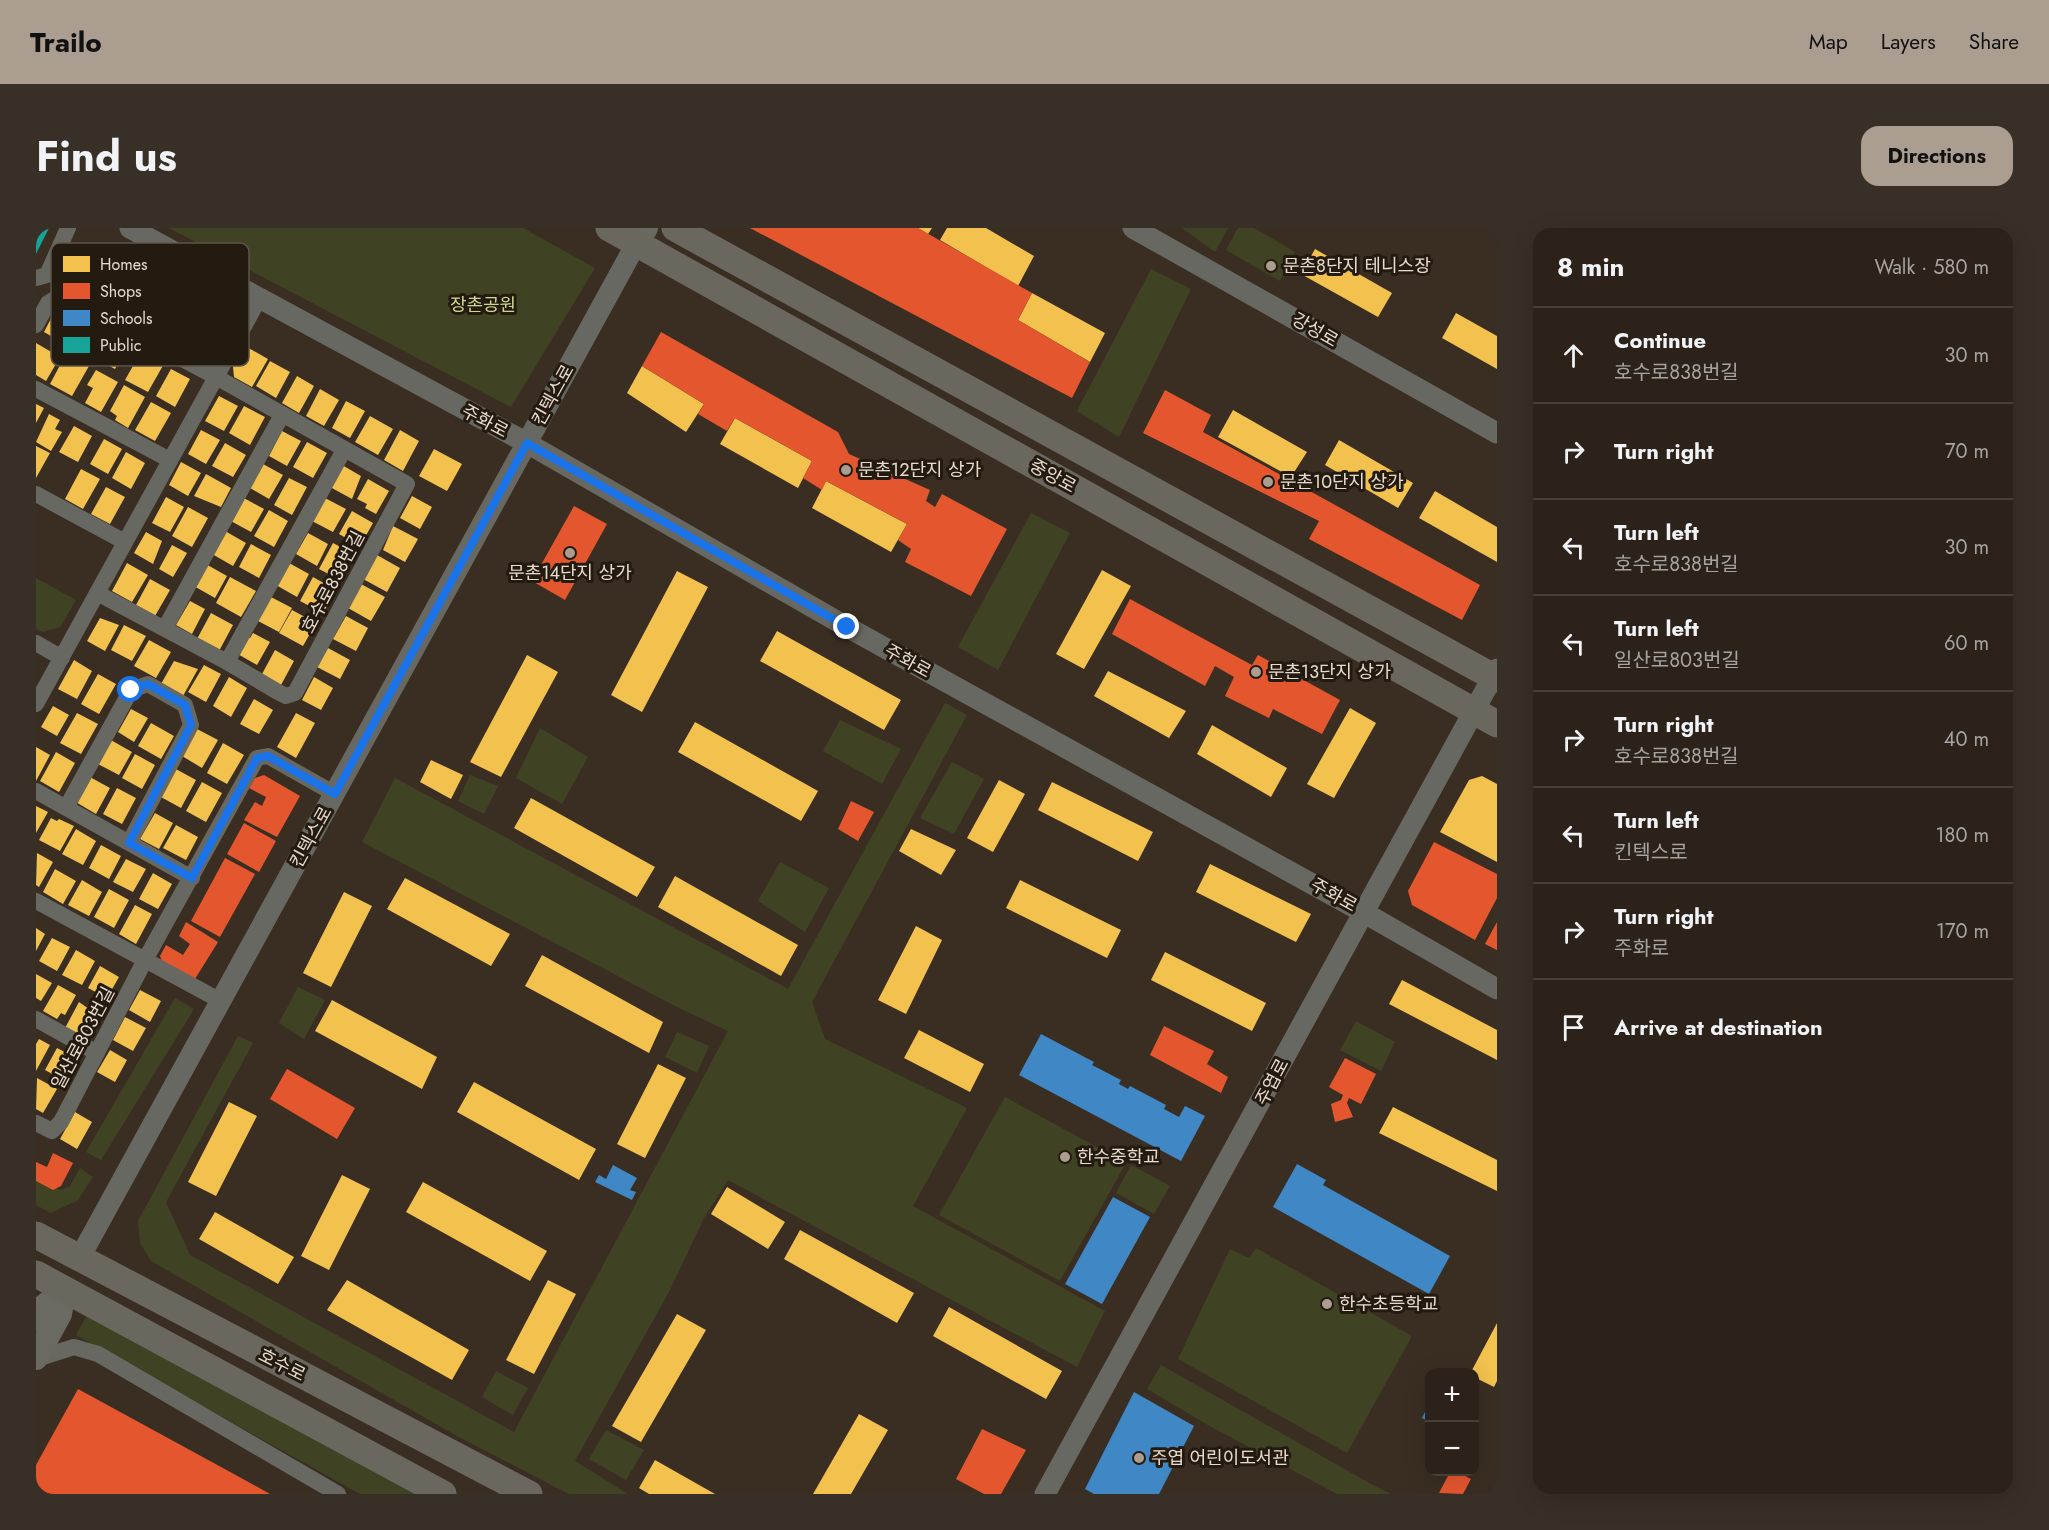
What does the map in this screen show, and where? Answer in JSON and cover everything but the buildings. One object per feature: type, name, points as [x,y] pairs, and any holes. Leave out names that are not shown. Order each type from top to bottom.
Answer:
[{"type":"main road","name":"중앙로","points":[[609,228],[641,236],[1486,718]]},
{"type":"main road","name":"중앙로","points":[[675,228],[1496,675]]},
{"type":"main road","name":"호수로","points":[[36,1235],[529,1494]]},
{"type":"main road","name":"킨텍스로","points":[[36,1359],[60,1314],[64,1290],[80,1260]]},
{"type":"main road","name":"호수로","points":[[36,1274],[443,1494]]},
{"type":"main road","name":"킨텍스로","points":[[36,1320],[44,1306],[64,1290]]},
{"type":"street","points":[[61,243],[68,228]]},
{"type":"street","name":"주화로","points":[[130,228],[157,243]]},
{"type":"street","name":"강성로","points":[[1133,228],[1497,433]]},
{"type":"street","name":"킨텍스로","points":[[80,1260],[641,236]]},
{"type":"street","points":[[36,278],[47,275],[51,266]]},
{"type":"street","name":"주화로","points":[[249,293],[527,443],[561,465],[972,697],[1363,912],[1497,989]]},
{"type":"street","points":[[249,317],[259,299]]},
{"type":"street","name":"호수로838번길","points":[[36,325],[51,301]]},
{"type":"street","name":"호수로838번길","points":[[97,593],[165,628],[278,692],[286,696],[295,693],[407,484],[195,366]]},
{"type":"street","points":[[36,704],[222,366]]},
{"type":"street","points":[[36,389],[170,460]]},
{"type":"street","points":[[165,628],[282,415]]},
{"type":"street","points":[[227,662],[344,450]]},
{"type":"street","points":[[36,494],[125,542]]},
{"type":"street","points":[[36,643],[62,658]]},
{"type":"street","name":"주엽로","points":[[1045,1494],[1363,912],[1486,718],[1496,675]]},
{"type":"street","points":[[66,808],[131,690],[148,684],[185,705],[191,725],[129,843]]},
{"type":"street","name":"일산로803번길","points":[[36,1123],[52,1131],[61,1122],[145,960],[257,758],[268,756],[335,794]]},
{"type":"street","points":[[36,791],[192,878]]},
{"type":"street","points":[[36,901],[221,1001]]},
{"type":"street","points":[[36,1019],[97,1053]]},
{"type":"street","points":[[36,1359],[74,1347],[98,1354],[338,1494]]},
{"type":"green space","name":"장촌공원","points":[[169,228],[523,228],[595,268],[511,407],[249,270],[249,243],[198,243]]},
{"type":"green space","points":[[1182,228],[1228,228],[1215,252]]},
{"type":"green space","name":"문촌8단지 테니스장","points":[[1238,228],[1254,228],[1295,252],[1280,281],[1226,250]]},
{"type":"green space","points":[[1151,269],[1191,289],[1119,437],[1077,411]]},
{"type":"green space","points":[[1031,513],[1070,533],[998,670],[958,647]]},
{"type":"green space","points":[[36,578],[76,600],[60,627],[43,632],[36,629]]},
{"type":"green space","points":[[945,703],[967,715],[812,1002],[825,1039],[967,1108],[913,1206],[1105,1311],[1077,1367],[728,1180],[704,1218],[670,1290],[575,1461],[628,1494],[569,1494],[457,1436],[151,1261],[140,1243],[138,1221],[238,1036],[253,1043],[166,1202],[190,1255],[514,1432],[728,1031],[677,1007],[362,842],[395,778],[788,989]]},
{"type":"green space","points":[[840,720],[901,749],[882,784],[823,751]]},
{"type":"green space","points":[[540,728],[588,757],[562,804],[516,778]]},
{"type":"green space","points":[[952,762],[984,779],[954,834],[920,818]]},
{"type":"green space","points":[[470,775],[498,786],[484,814],[458,801]]},
{"type":"green space","points":[[780,862],[829,888],[805,932],[758,901]]},
{"type":"green space","points":[[298,987],[325,1000],[304,1039],[279,1023]]},
{"type":"green space","points":[[175,998],[194,1009],[101,1160],[86,1152]]},
{"type":"green space","points":[[1356,1021],[1395,1042],[1381,1071],[1340,1050]]},
{"type":"green space","points":[[677,1032],[709,1046],[697,1073],[665,1057]]},
{"type":"green space","points":[[1005,1097],[1126,1163],[1060,1281],[939,1215]]},
{"type":"green space","points":[[1131,1165],[1170,1186],[1154,1214],[1116,1193]]},
{"type":"green space","points":[[80,1168],[93,1177],[78,1200],[51,1213],[36,1205],[36,1177],[60,1190],[70,1186]]},
{"type":"green space","points":[[1256,1248],[1412,1336],[1347,1453],[1178,1359],[1230,1249],[1249,1258]]},
{"type":"green space","points":[[91,1308],[417,1494],[360,1494],[76,1335]]},
{"type":"green space","points":[[1161,1365],[1391,1494],[1337,1494],[1206,1424],[1147,1389]]},
{"type":"green space","points":[[496,1371],[528,1388],[513,1415],[482,1397]]},
{"type":"green space","points":[[606,1430],[644,1450],[626,1480],[589,1459]]},
{"type":"place","name":"문촌8단지 테니스장","points":[[1271,266]]},
{"type":"place","name":"문촌12단지 상가","points":[[846,470]]},
{"type":"place","name":"문촌10단지 상가","points":[[1268,482]]},
{"type":"place","name":"문촌14단지 상가","points":[[570,553]]},
{"type":"place","name":"문촌13단지 상가","points":[[1256,672]]},
{"type":"place","name":"한수중학교","points":[[1065,1157]]},
{"type":"place","name":"한수초등학교","points":[[1327,1304]]},
{"type":"place","name":"주엽 어린이도서관","points":[[1139,1458]]},
{"type":"route","points":[[131,690],[148,684],[185,705],[191,725],[129,843],[192,878],[257,758],[268,756],[335,794],[527,443],[561,465],[847,627]]}]
